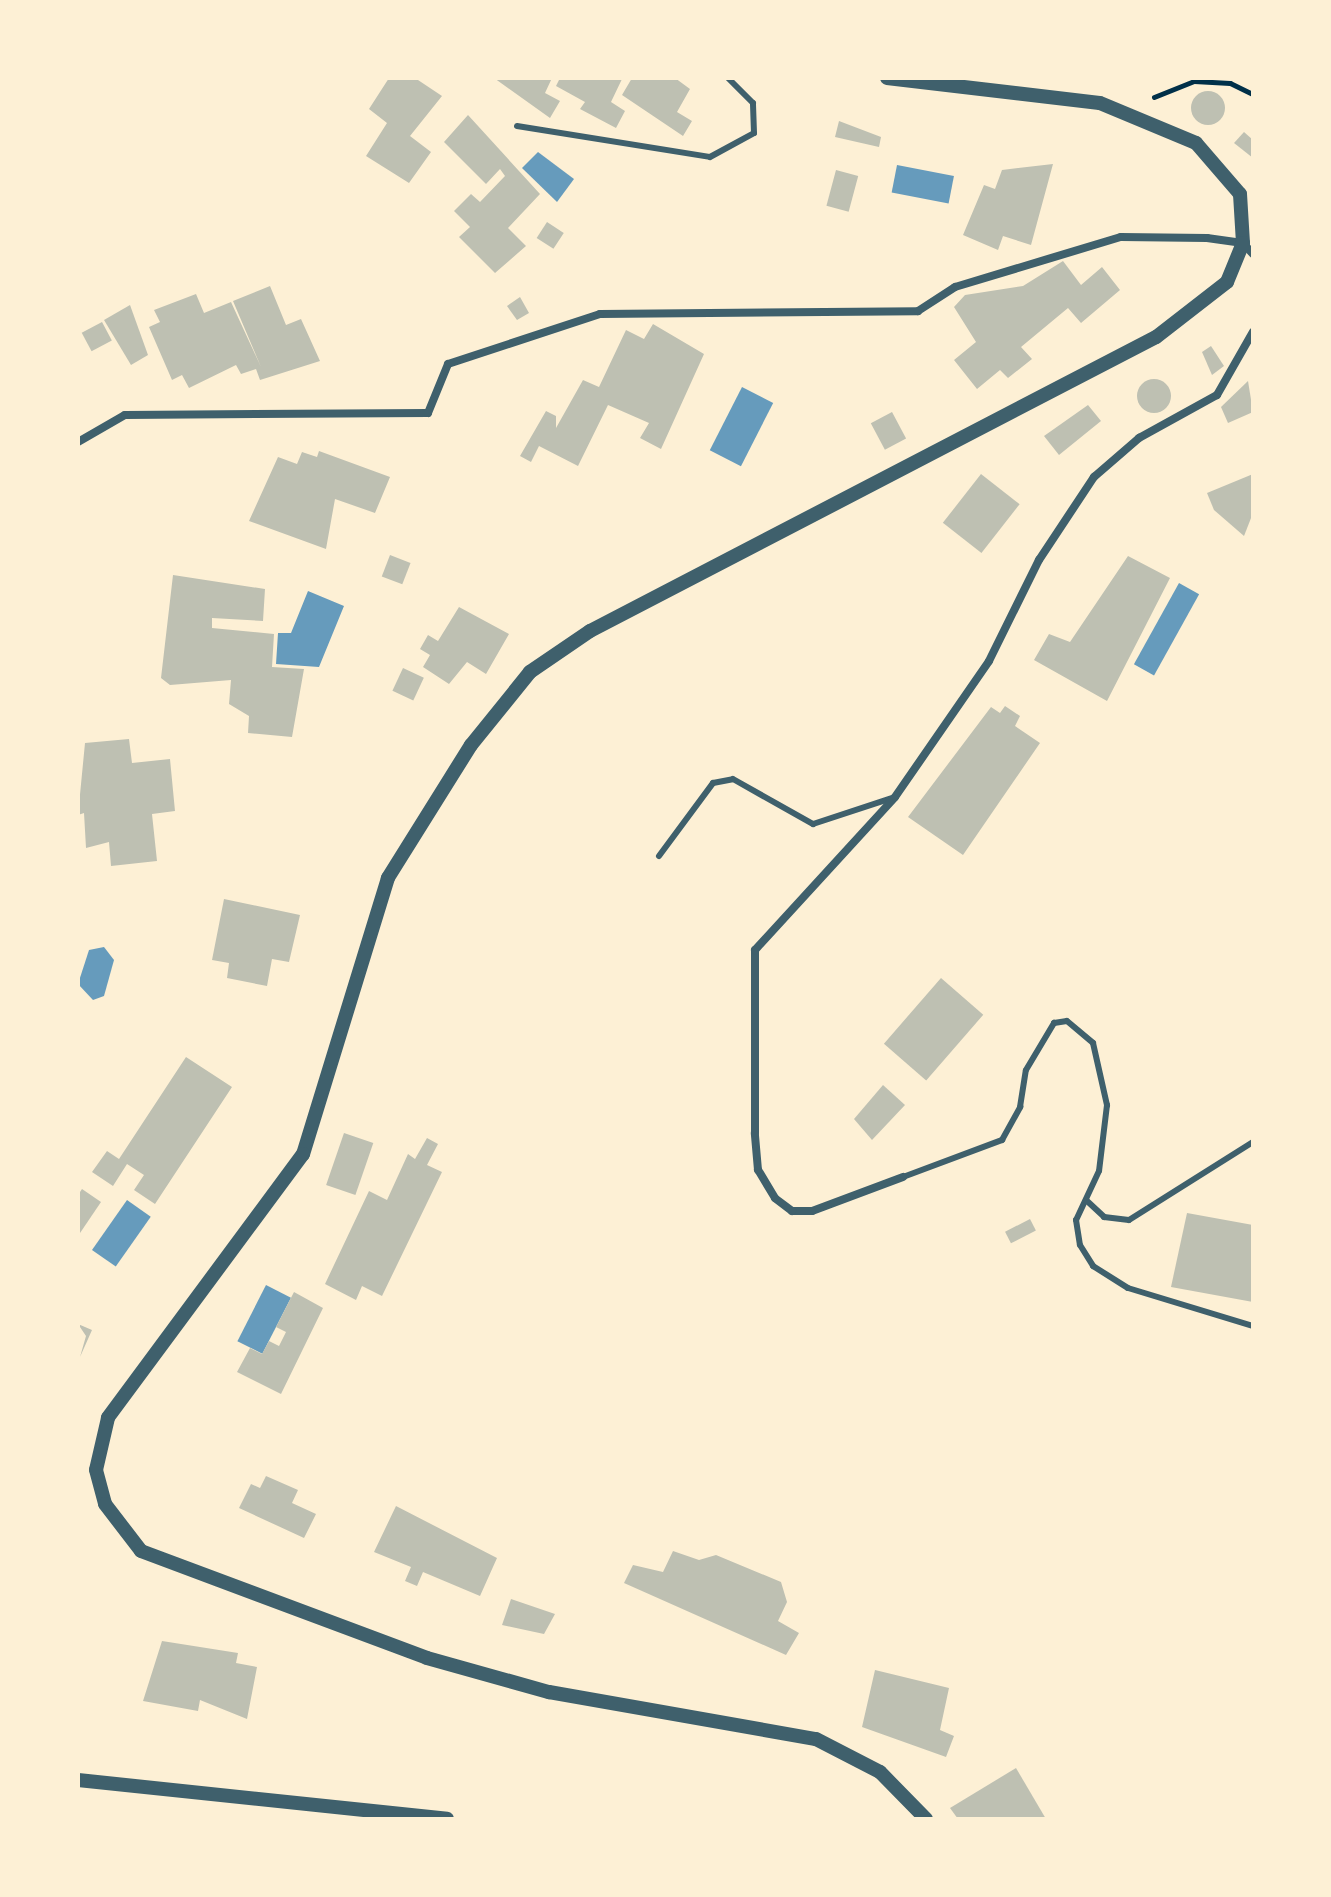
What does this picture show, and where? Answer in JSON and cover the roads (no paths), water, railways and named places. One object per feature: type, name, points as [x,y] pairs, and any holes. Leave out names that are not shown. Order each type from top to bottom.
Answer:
[{"type":"street","points":[[887,78],[1053,95],[1135,113],[1196,143],[1225,169],[1240,194],[1248,249],[1227,282],[1156,337],[590,631],[530,672],[471,745],[388,878],[303,1154],[108,1418],[96,1470],[105,1504],[141,1551],[427,1658],[549,1692],[816,1739],[880,1772],[926,1819]]},
{"type":"street","points":[[78,442],[125,415],[428,413],[448,364],[600,314],[918,311],[955,287],[1121,237],[1248,249]]},
{"type":"street","points":[[903,1177],[812,1211],[792,1211],[775,1198],[758,1170],[749,1049],[755,950],[895,797],[989,661],[1065,514],[1139,438],[1217,395],[1253,332]]},
{"type":"street","points":[[78,1780],[447,1819]]},
{"type":"lane","points":[[517,126],[710,157],[754,133],[753,103],[728,78]]},
{"type":"lane","points":[[659,856],[713,783],[733,779],[813,824],[895,797]]},
{"type":"lane","points":[[903,1177],[1002,1140],[1020,1107],[1026,1070],[1054,1023],[1067,1021],[1093,1043],[1107,1105],[1106,1141],[1076,1220],[1080,1245],[1105,1276],[1159,1302],[1253,1326]]},
{"type":"lane","points":[[1086,1200],[1104,1217],[1129,1220],[1253,1142]]},
{"type":"water","points":[[538,152],[574,179],[557,202],[522,168]]},
{"type":"water","points":[[897,165],[954,176],[949,204],[892,192]]},
{"type":"water","points":[[742,387],[773,403],[741,466],[710,450]]},
{"type":"water","points":[[1179,583],[1199,594],[1154,675],[1134,664]]},
{"type":"water","points":[[308,591],[344,606],[319,667],[276,664],[278,633],[291,633]]},
{"type":"water","points":[[104,947],[114,960],[104,996],[93,1000],[78,984],[89,950]]},
{"type":"water","points":[[127,1200],[151,1217],[116,1267],[92,1250]]},
{"type":"water","points":[[266,1285],[291,1298],[262,1354],[237,1341]]}]
